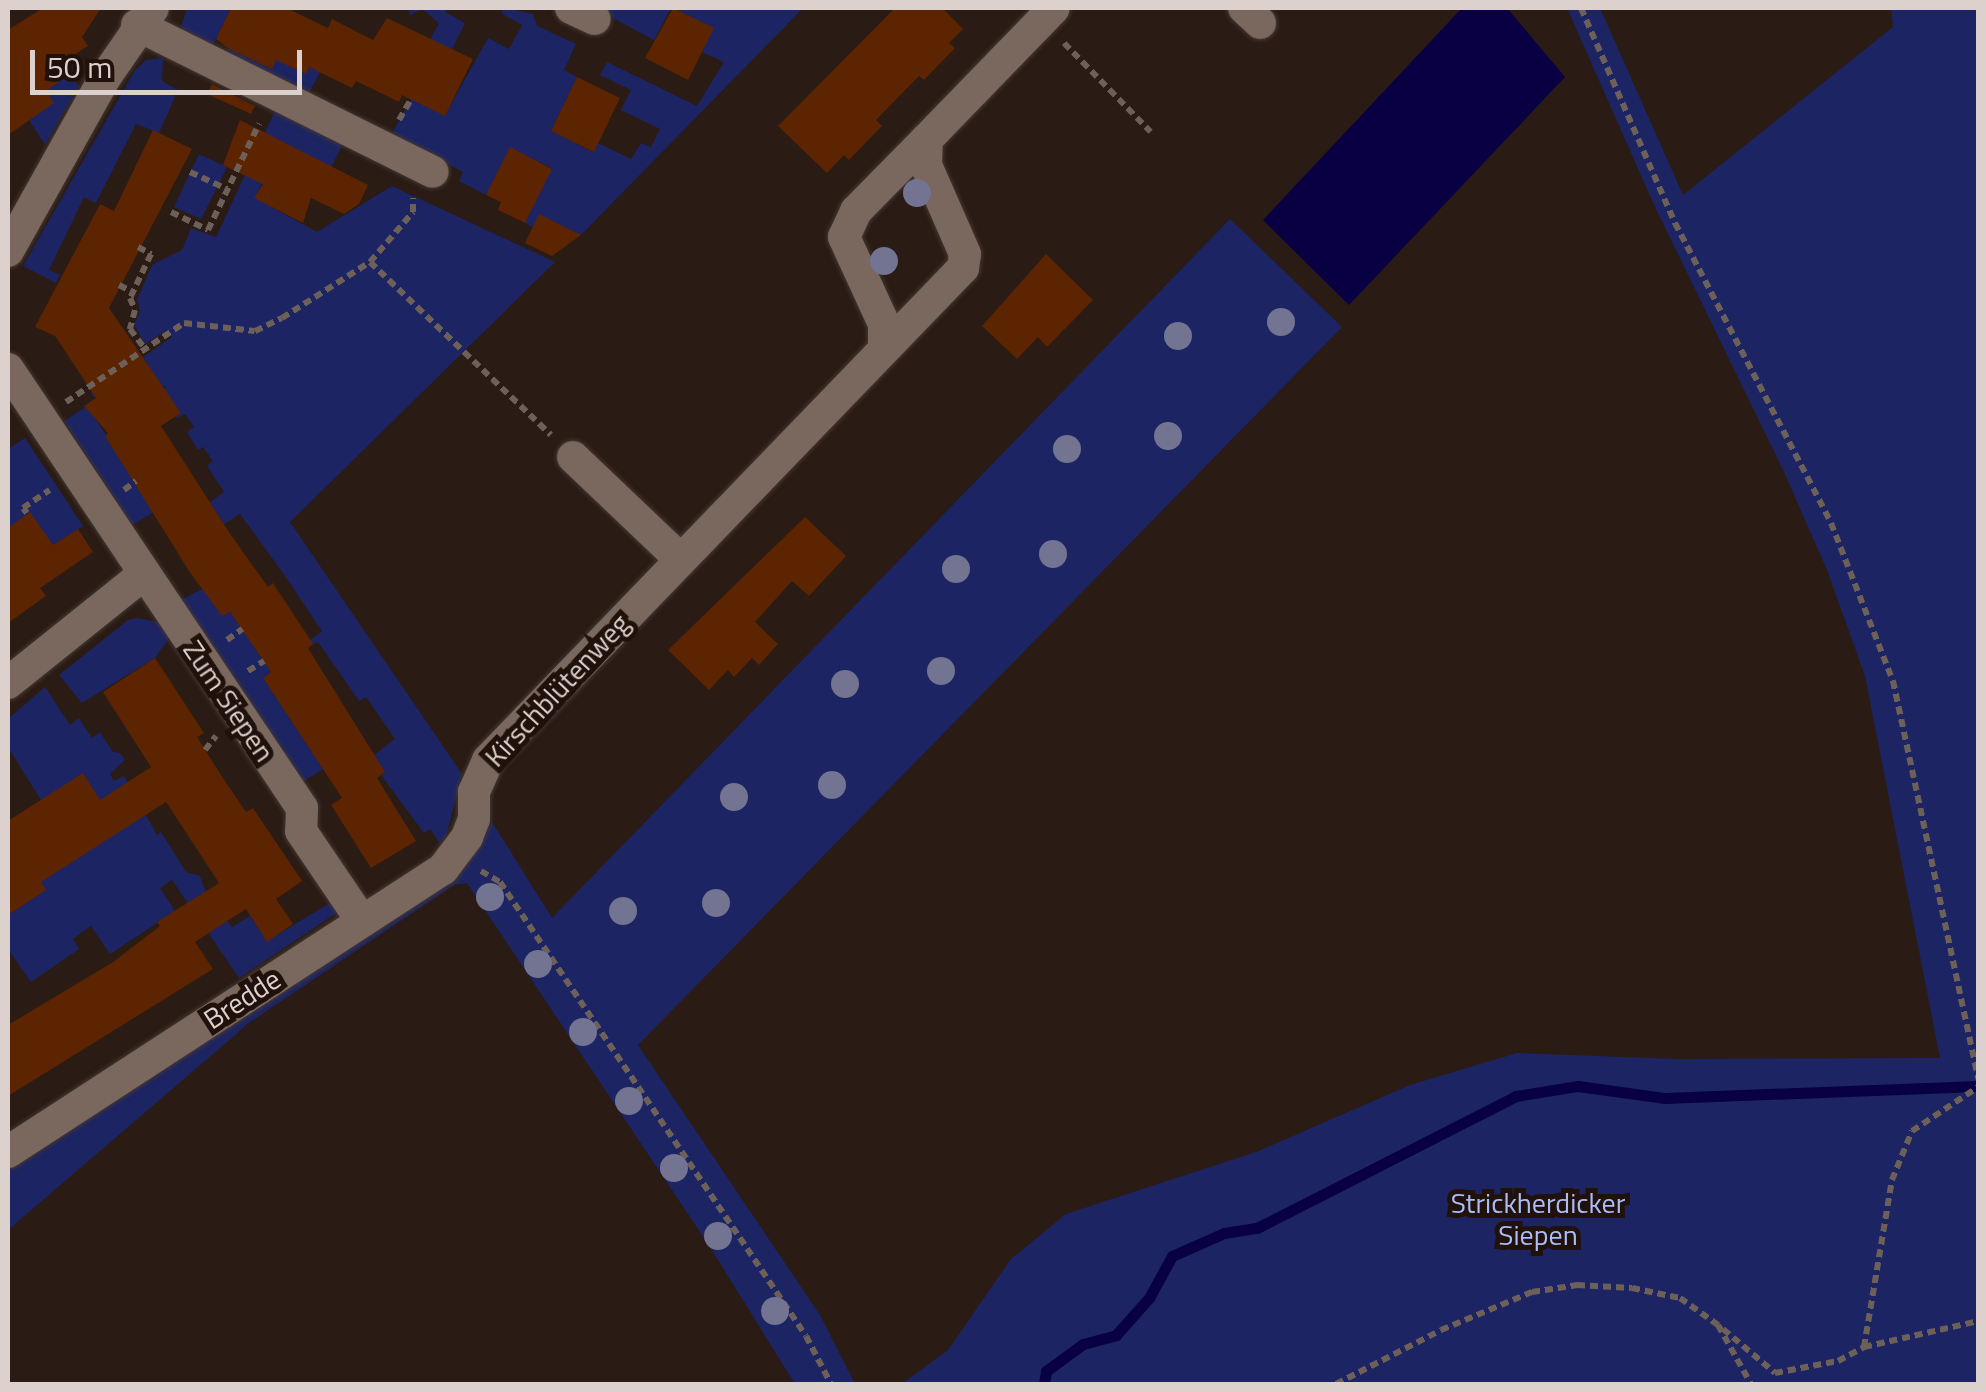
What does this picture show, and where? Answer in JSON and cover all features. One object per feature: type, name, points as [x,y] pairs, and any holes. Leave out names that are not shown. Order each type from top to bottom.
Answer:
[{"type":"street","points":[[884,346],[884,324],[844,237],[856,211],[1048,14]]},
{"type":"street","points":[[8,250],[145,16],[274,93],[422,167]]},
{"type":"street","name":"Kirschblütenweg","points":[[460,847],[474,820],[474,792],[488,760],[966,262],[926,165],[927,139]]},
{"type":"street","name":"Zum Siepen","points":[[8,369],[302,808],[301,831],[362,921]]},
{"type":"street","points":[[573,456],[680,558]]},
{"type":"street","points":[[8,683],[144,575]]},
{"type":"street","name":"Bredde","points":[[8,1152],[443,869],[460,847]]},
{"type":"path","points":[[1581,8],[1675,223],[1831,523],[1893,681],[1978,1079]]},
{"type":"path","points":[[1048,14],[1151,132]]},
{"type":"path","points":[[171,212],[208,230],[274,93]]},
{"type":"path","points":[[40,420],[184,322],[255,331],[370,262],[413,212],[422,167]]},
{"type":"path","points":[[190,172],[227,190]]},
{"type":"path","points":[[138,247],[152,254],[133,292],[136,310],[130,329],[144,349]]},
{"type":"path","points":[[370,262],[573,456]]},
{"type":"path","points":[[119,286],[133,292]]},
{"type":"path","points":[[460,847],[500,882],[806,1336],[831,1384]]},
{"type":"path","points":[[1864,1347],[1892,1180],[1912,1131],[1978,1087]]},
{"type":"path","points":[[1336,1384],[1441,1330],[1532,1292],[1577,1285],[1632,1288],[1680,1298],[1775,1373],[1838,1361],[1864,1347],[1978,1321]]},
{"type":"path","points":[[1718,1325],[1751,1384]]},
{"type":"green space","points":[[187,8],[231,8],[211,49],[180,30]]},
{"type":"green space","points":[[408,8],[446,8],[445,12],[465,23],[447,59],[425,49],[439,23],[422,9],[410,15]]},
{"type":"green space","points":[[504,8],[533,14],[537,26],[576,44],[564,70],[577,77],[551,131],[593,152],[598,143],[631,159],[641,143],[651,147],[660,129],[621,110],[631,90],[600,75],[607,62],[697,106],[724,62],[702,52],[713,28],[673,8],[803,8],[581,235],[551,220],[532,227],[525,223],[552,168],[510,148],[486,195],[459,181],[463,172],[391,135],[411,99],[445,115],[488,38],[509,49],[522,25],[501,13]]},
{"type":"green space","points":[[594,8],[671,8],[654,40]]},
{"type":"green space","name":"Strickherdicker Siepen","points":[[1567,8],[1600,8],[1683,195],[1893,27],[1891,8],[1978,8],[1978,1384],[902,1384],[948,1350],[1011,1259],[1066,1214],[1256,1152],[1410,1085],[1517,1053],[1677,1059],[1940,1058],[1865,676],[1827,570],[1784,472],[1655,207]]},
{"type":"green space","points":[[229,46],[262,53],[306,73],[309,67],[320,72],[307,97],[224,56]]},
{"type":"green space","points":[[163,58],[162,81],[178,90],[159,133],[136,124],[96,203],[84,197],[49,270],[60,275],[56,283],[23,266],[135,70],[146,60]]},
{"type":"green space","points":[[70,74],[79,86],[45,145],[29,120],[45,90]]},
{"type":"green space","points":[[275,111],[343,144],[331,167],[282,142],[255,198],[317,232],[392,186],[555,262],[290,522],[462,774],[446,837],[440,843],[430,829],[424,833],[381,775],[385,772],[374,755],[395,739],[366,697],[359,701],[318,642],[313,644],[310,640],[322,631],[240,514],[224,524],[210,502],[224,492],[207,466],[213,461],[203,447],[198,450],[187,432],[194,427],[185,414],[177,418],[160,394],[166,386],[155,387],[141,368],[95,398],[91,393],[172,337],[167,330],[145,344],[134,325],[140,311],[137,300],[152,265],[182,250],[191,228],[216,237]]},
{"type":"green space","points":[[199,154],[227,167],[201,219],[174,207]]},
{"type":"green space","points":[[1230,219],[1342,327],[638,1045],[820,1315],[855,1384],[795,1384],[708,1244],[467,883],[454,885],[249,1023],[8,1230],[8,1152],[492,822],[552,918]]},
{"type":"green space","points":[[87,406],[156,511],[132,525],[64,421]]},
{"type":"green space","points":[[25,438],[83,526],[24,564],[30,574],[8,588],[8,449]]},
{"type":"green space","points":[[204,588],[222,616],[230,612],[271,672],[263,678],[323,769],[299,784],[179,601]]},
{"type":"green space","points":[[128,620],[157,622],[171,635],[155,658],[82,703],[59,675]]},
{"type":"green space","points":[[45,687],[70,725],[79,718],[92,738],[100,732],[113,752],[120,753],[125,760],[110,774],[114,781],[124,776],[157,835],[161,832],[186,872],[200,876],[206,892],[232,927],[250,916],[267,941],[335,900],[341,910],[239,978],[172,880],[160,888],[175,911],[110,954],[91,926],[73,939],[79,949],[31,982],[8,949],[8,915],[45,890],[24,856],[41,800],[8,747],[8,719]]},
{"type":"shaded area","points":[[1462,8],[1507,8],[1565,77],[1349,305],[1263,220]]},
{"type":"building","points":[[43,8],[101,8],[82,37],[88,46],[63,62],[70,74],[46,91],[54,103],[8,135],[8,30]]},
{"type":"building","points":[[231,8],[286,8],[328,28],[332,19],[373,40],[387,18],[473,59],[445,116],[402,95],[399,102],[356,81],[352,88],[309,67],[306,74],[276,60],[272,69],[229,49],[216,39]]},
{"type":"building","points":[[673,8],[714,28],[688,80],[645,58]]},
{"type":"building","points":[[895,8],[942,8],[963,29],[949,43],[955,48],[924,80],[919,76],[876,120],[882,126],[849,160],[844,155],[827,173],[778,126]]},
{"type":"building","points":[[577,77],[620,98],[594,152],[551,131]]},
{"type":"building","points":[[212,84],[255,106],[251,114],[207,94]]},
{"type":"building","points":[[240,120],[368,185],[359,204],[344,214],[311,198],[303,223],[254,198],[263,184],[223,165]]},
{"type":"building","points":[[153,130],[192,149],[109,308],[181,413],[161,426],[231,535],[268,587],[273,583],[313,644],[308,648],[385,772],[377,778],[416,841],[371,868],[331,805],[342,798],[263,678],[271,672],[230,612],[222,616],[189,571],[105,436],[108,433],[84,406],[96,398],[55,336],[35,327],[100,204],[114,211]]},
{"type":"building","points":[[510,147],[552,169],[525,223],[498,210],[501,202],[486,195]]},
{"type":"building","points":[[539,214],[581,235],[552,256],[525,243]]},
{"type":"building","points":[[1046,254],[1093,300],[1047,347],[1038,337],[1017,359],[982,326]]},
{"type":"building","points":[[30,512],[53,545],[78,529],[93,552],[40,588],[46,596],[8,623],[8,528]]},
{"type":"building","points":[[805,517],[846,556],[809,596],[792,581],[755,622],[778,644],[759,665],[752,658],[734,677],[728,670],[709,690],[668,650]]},
{"type":"building","points":[[155,658],[204,733],[197,737],[221,775],[246,812],[253,808],[302,881],[276,899],[293,924],[267,942],[246,909],[195,942],[213,969],[8,1096],[8,1025],[113,962],[160,926],[157,922],[219,883],[166,802],[41,882],[46,890],[8,915],[8,821],[83,773],[100,800],[151,767],[103,692]]},
{"type":"waterway","points":[[1044,1384],[1046,1371],[1083,1344],[1116,1335],[1149,1298],[1172,1256],[1224,1233],[1257,1228],[1516,1096],[1578,1086],[1665,1098],[1978,1086]]}]
